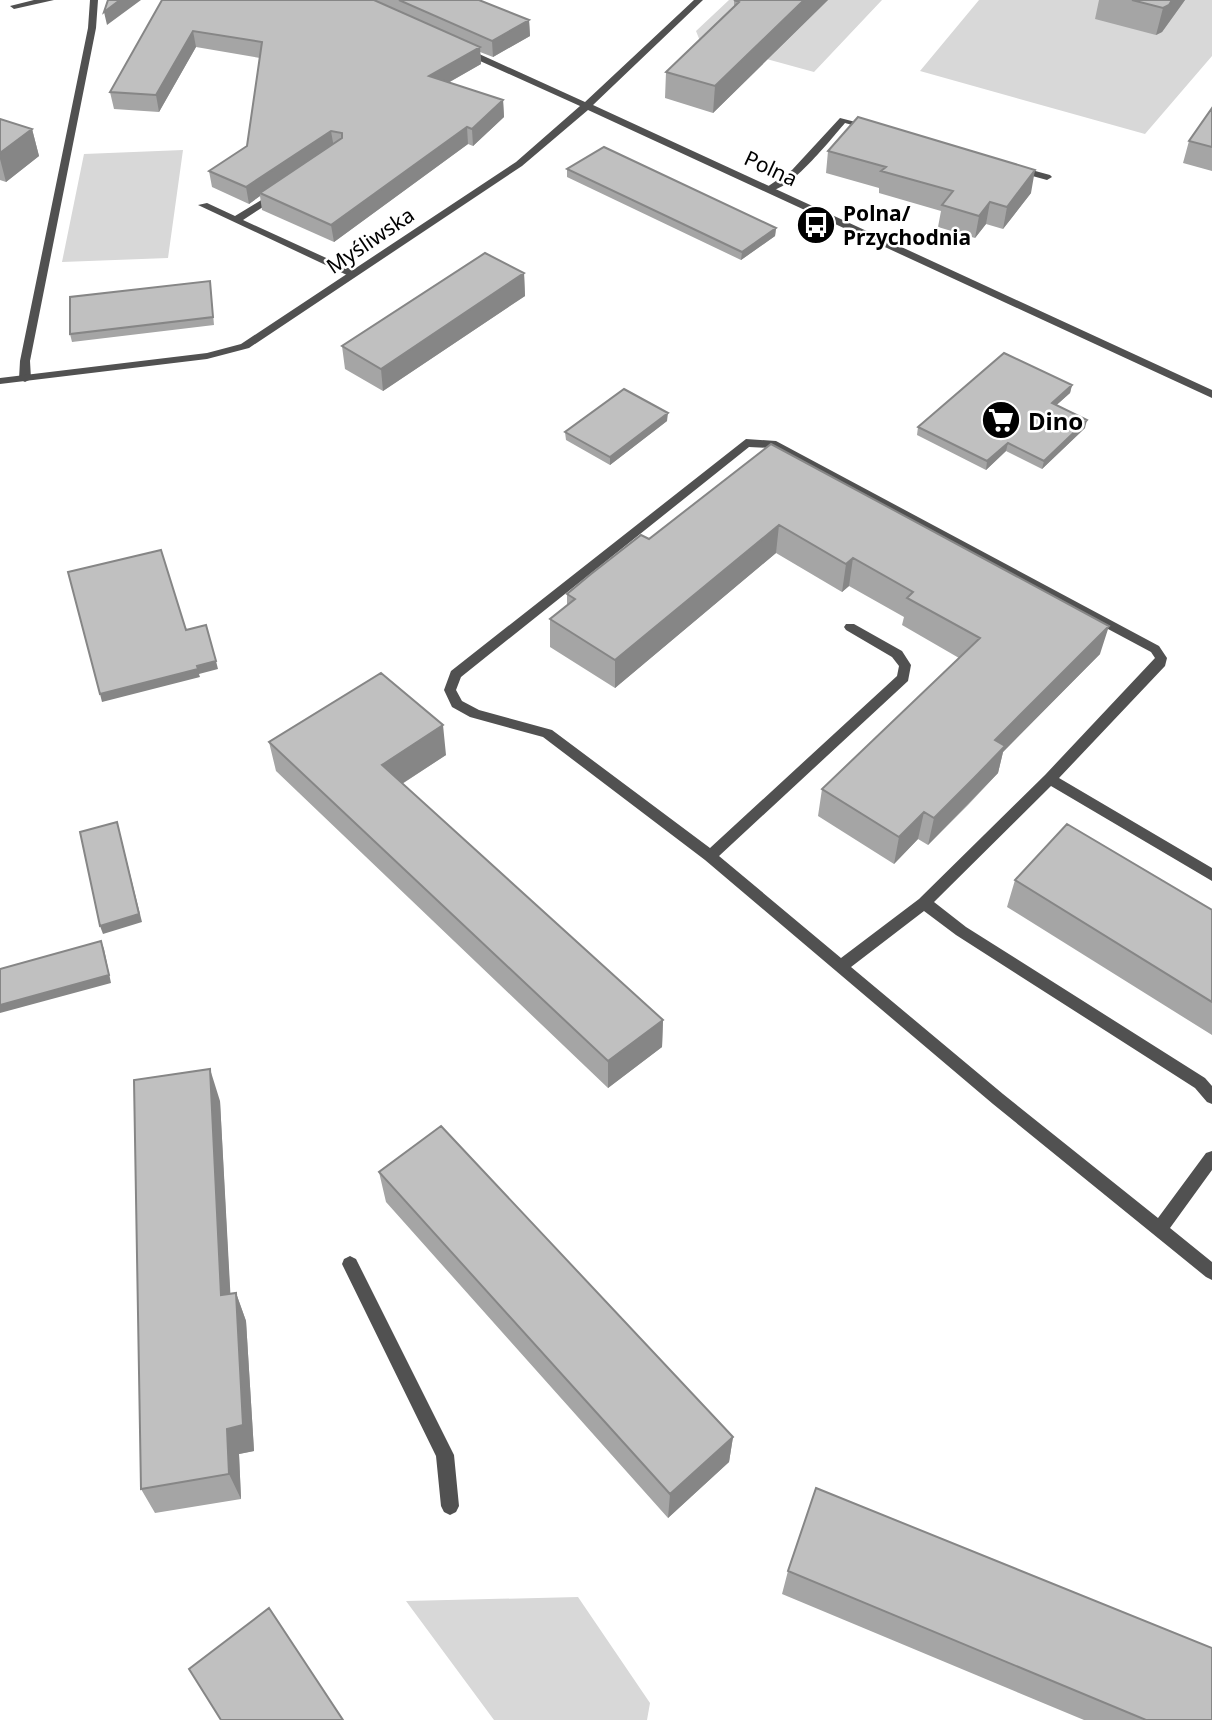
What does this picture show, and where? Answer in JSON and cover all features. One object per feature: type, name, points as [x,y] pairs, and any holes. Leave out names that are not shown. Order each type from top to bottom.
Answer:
[{"type":"street","points":[[14,6],[50,0]]},
{"type":"street","points":[[25,379],[25,361],[92,28],[94,0]]},
{"type":"street","name":"Myśliwska","points":[[0,382],[227,352],[261,336],[519,164],[586,106],[699,0]]},
{"type":"street","name":"Polna","points":[[448,43],[771,189],[1212,394]]},
{"type":"street","points":[[771,189],[795,172],[843,120],[881,130]]},
{"type":"street","points":[[1008,166],[1046,177]]},
{"type":"street","points":[[236,220],[282,190]]},
{"type":"street","points":[[203,205],[353,274]]},
{"type":"street","points":[[840,967],[924,903],[1050,779],[1160,663],[1159,654],[886,503],[772,444],[746,443],[456,674],[450,690],[457,704],[475,714],[547,733],[710,856],[840,967],[1212,1272]]},
{"type":"street","points":[[710,856],[903,678],[905,665],[897,654],[850,627]]},
{"type":"street","points":[[1050,779],[1212,875]]},
{"type":"street","points":[[924,903],[961,931],[1200,1083],[1212,1097]]},
{"type":"street","points":[[1159,1229],[1212,1158]]},
{"type":"street","points":[[350,1264],[444,1455],[450,1506]]},
{"type":"shaded area","points":[[729,0],[882,0],[814,72],[700,41],[696,31]]},
{"type":"shaded area","points":[[979,0],[1212,0],[1212,56],[1145,134],[920,71]]},
{"type":"shaded area","points":[[183,150],[168,258],[62,262],[84,154]]},
{"type":"shaded area","points":[[578,1597],[650,1703],[647,1720],[494,1720],[406,1601]]},
{"type":"building","points":[[108,0],[120,0],[104,12]]},
{"type":"building","points":[[162,0],[374,0],[480,47],[429,76],[503,100],[472,129],[467,127],[331,225],[260,193],[342,138],[342,133],[331,131],[246,187],[209,171],[247,146],[262,42],[193,31],[156,95],[110,92]]},
{"type":"building","points":[[399,0],[479,0],[529,20],[492,41]]},
{"type":"building","points":[[734,0],[804,0],[715,86],[666,72],[739,2]]},
{"type":"building","points":[[1132,0],[1172,0],[1163,8]]},
{"type":"building","points":[[1212,108],[1212,147],[1189,141]]},
{"type":"building","points":[[858,117],[1035,170],[1007,207],[990,202],[979,216],[942,205],[953,191],[881,171],[886,167],[828,151]]},
{"type":"building","points":[[0,119],[32,129],[0,153]]},
{"type":"building","points":[[604,147],[776,228],[742,252],[567,169]]},
{"type":"building","points":[[485,253],[524,273],[381,369],[342,346]]},
{"type":"building","points":[[210,281],[213,317],[70,334],[70,297]]},
{"type":"building","name":"Dino","points":[[1004,353],[1072,385],[1052,403],[1087,420],[1044,461],[1008,443],[987,461],[918,427]]},
{"type":"building","points":[[624,389],[668,413],[610,457],[565,432]]},
{"type":"building","points":[[771,444],[1109,626],[995,740],[1005,746],[974,778],[934,818],[924,812],[899,837],[822,789],[980,638],[907,598],[913,592],[853,558],[846,564],[779,525],[615,660],[550,619],[575,599],[567,594],[591,574],[641,535],[649,539]]},
{"type":"building","points":[[161,550],[186,630],[206,625],[216,661],[197,666],[198,669],[100,694],[68,572]]},
{"type":"building","points":[[381,673],[443,725],[382,765],[663,1020],[608,1061],[269,742]]},
{"type":"building","points":[[117,822],[139,914],[100,926],[80,832]]},
{"type":"building","points":[[1067,824],[1212,910],[1212,1002],[1015,880]]},
{"type":"building","points":[[101,941],[109,975],[0,1005],[0,969]]},
{"type":"building","points":[[210,1069],[221,1295],[236,1293],[243,1425],[227,1429],[229,1474],[141,1489],[134,1080]]},
{"type":"building","points":[[441,1126],[733,1437],[670,1494],[379,1172]]},
{"type":"building","points":[[816,1488],[1212,1648],[1212,1720],[1146,1720],[788,1571]]},
{"type":"building","points":[[269,1608],[343,1720],[221,1720],[189,1669]]},
{"type":"place","name":"Polna/ Przychodnia","points":[[816,225]]},
{"type":"place","name":"Dino","points":[[1001,420]]}]
